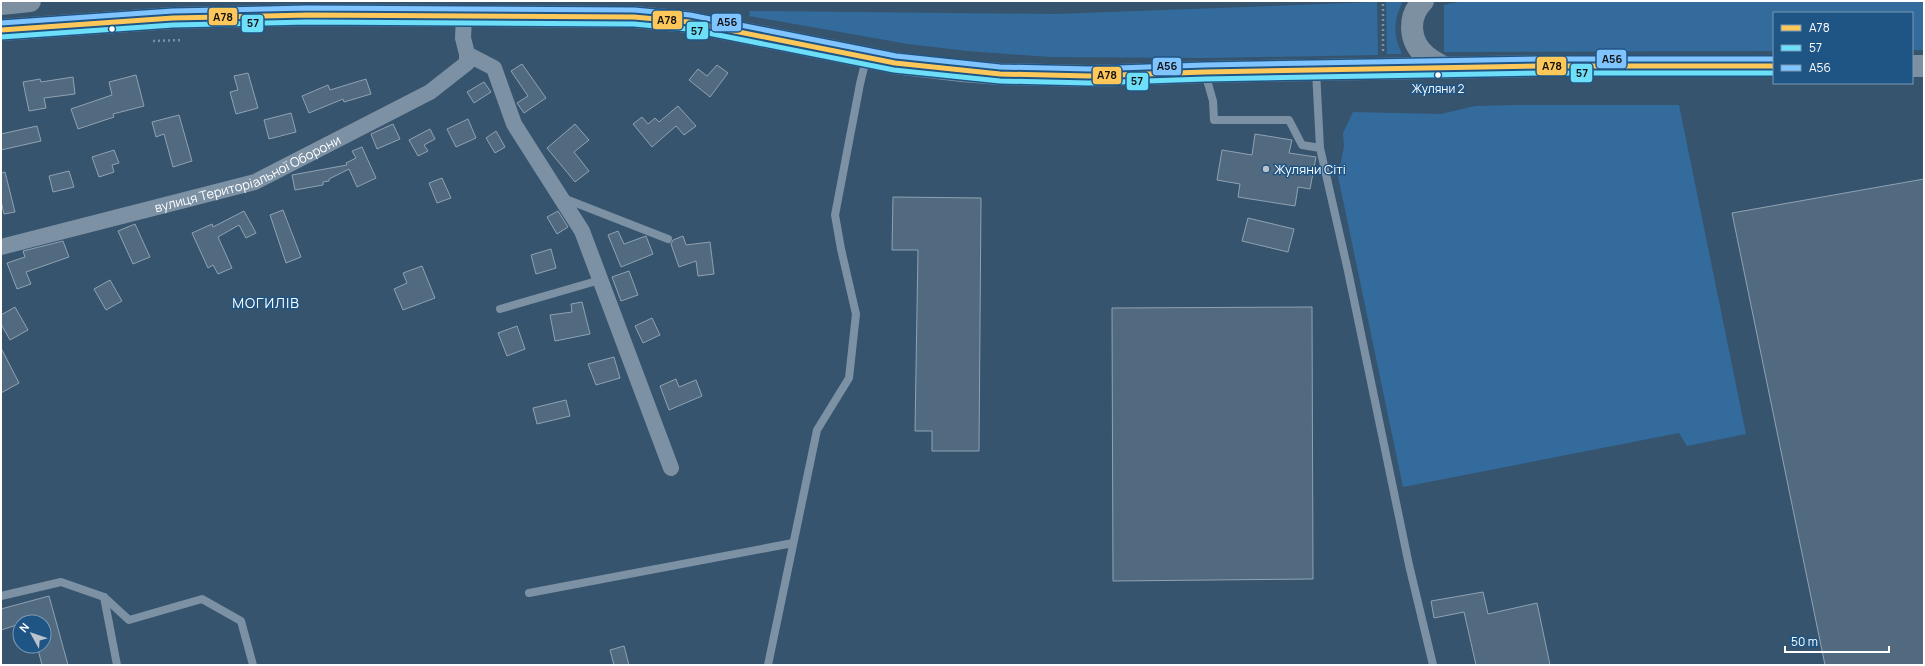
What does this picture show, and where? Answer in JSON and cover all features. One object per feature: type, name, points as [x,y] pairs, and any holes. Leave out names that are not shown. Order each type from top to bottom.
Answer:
[{"type":"highway","points":[[1423,1],[1418,6],[1412,22],[1414,40],[1419,50],[1445,68]]},
{"type":"highway","points":[[1,30],[173,18],[308,15],[634,17],[689,22],[866,58],[919,66],[1000,74],[1089,76],[1205,72],[1445,68],[1773,66]]},
{"type":"highway","points":[[1913,66],[1924,66]]},
{"type":"street","points":[[464,16],[463,38],[467,54],[494,68],[514,124],[582,231],[671,468]]},
{"type":"street","name":"вулиця Територіальної Оборони","points":[[1,247],[255,182],[430,92],[467,63],[467,54]]},
{"type":"lane","points":[[768,665],[817,430],[849,378],[856,314],[840,249],[835,215],[866,58]]},
{"type":"lane","points":[[1316,70],[1316,101],[1320,148],[1348,271],[1408,565],[1433,665]]},
{"type":"lane","points":[[1205,72],[1213,101],[1214,120],[1289,120],[1302,145],[1320,148]]},
{"type":"lane","points":[[560,197],[668,239]]},
{"type":"lane","points":[[500,309],[600,280]]},
{"type":"lane","points":[[529,593],[793,544]]},
{"type":"lane","points":[[1,596],[61,582],[104,597],[129,620],[202,599],[241,621],[252,665]]},
{"type":"lane","points":[[104,597],[117,665]]},
{"type":"path","points":[[1382,4],[1383,53]]},
{"type":"path","points":[[153,41],[183,40]]},
{"type":"shaded area","points":[[1403,1],[1397,15],[1395,28],[1402,54],[1387,54],[1386,2]]},
{"type":"shaded area","points":[[1924,1],[1924,50],[1913,50],[1913,12],[1773,12],[1773,51],[1444,52],[1444,5],[1458,2]]},
{"type":"shaded area","points":[[1377,2],[1378,55],[1206,58],[1050,57],[967,51],[908,44],[749,16],[750,11],[1055,14]]},
{"type":"shaded area","points":[[1679,105],[1746,434],[1687,446],[1679,433],[1403,487],[1338,176],[1344,147],[1343,133],[1353,112],[1441,114],[1475,106]]},
{"type":"building","points":[[522,64],[546,98],[524,113],[517,103],[528,96],[511,71]]},
{"type":"building","points":[[717,65],[728,73],[710,97],[689,80],[698,69],[707,76]]},
{"type":"building","points":[[248,73],[258,108],[236,114],[230,92],[238,90],[234,76]]},
{"type":"building","points":[[136,75],[144,106],[113,114],[114,117],[78,129],[71,109],[112,95],[109,82]]},
{"type":"building","points":[[73,77],[75,94],[44,98],[46,108],[29,111],[23,82],[40,79],[41,82]]},
{"type":"building","points":[[366,79],[371,94],[344,102],[343,99],[309,113],[302,96],[328,85],[330,90]]},
{"type":"building","points":[[484,82],[491,92],[474,103],[467,92]]},
{"type":"building","points":[[678,106],[696,126],[684,135],[676,126],[652,147],[633,124],[642,117],[648,124],[655,118],[659,122]]},
{"type":"building","points":[[291,113],[296,132],[269,139],[264,120]]},
{"type":"building","points":[[179,115],[192,161],[173,167],[164,134],[156,137],[152,122]]},
{"type":"building","points":[[468,119],[476,138],[456,147],[447,129]]},
{"type":"building","points":[[393,124],[400,139],[377,149],[371,134]]},
{"type":"building","points":[[575,124],[589,140],[574,152],[589,171],[575,182],[547,148]]},
{"type":"building","points":[[37,126],[41,141],[1,150],[1,134]]},
{"type":"building","points":[[430,129],[435,139],[424,145],[428,151],[418,156],[409,140]]},
{"type":"building","points":[[496,131],[505,147],[495,153],[486,138]]},
{"type":"building","name":"Жуляни Сіті","points":[[1255,134],[1292,140],[1289,153],[1316,157],[1310,189],[1298,187],[1295,206],[1238,197],[1240,184],[1217,180],[1222,150],[1252,155]]},
{"type":"building","points":[[362,147],[376,178],[357,187],[349,169],[329,179],[329,181],[323,182],[323,185],[295,190],[292,175],[347,165],[346,163],[356,158],[352,151]]},
{"type":"building","points":[[114,150],[119,163],[112,165],[114,172],[99,177],[92,157]]},
{"type":"building","points":[[69,171],[74,187],[53,192],[49,176]]},
{"type":"building","points":[[5,172],[15,212],[4,214],[1,201],[1,173]]},
{"type":"building","points":[[442,178],[451,198],[437,203],[429,183]]},
{"type":"building","points":[[1924,179],[1924,665],[1825,665],[1732,213]]},
{"type":"building","points":[[893,197],[981,198],[979,451],[932,451],[932,431],[915,431],[918,250],[892,250]]},
{"type":"building","points":[[283,210],[301,257],[286,263],[270,215]]},
{"type":"building","points":[[244,211],[256,233],[246,238],[239,225],[218,237],[232,268],[218,274],[213,265],[208,268],[192,233],[212,224],[213,227]]},
{"type":"building","points":[[558,211],[568,227],[557,234],[547,217]]},
{"type":"building","points":[[1248,218],[1294,229],[1288,252],[1242,241]]},
{"type":"building","points":[[135,224],[150,257],[133,264],[118,231]]},
{"type":"building","points":[[618,231],[624,244],[646,236],[653,254],[621,267],[608,235]]},
{"type":"building","points":[[683,236],[686,245],[710,242],[714,274],[698,276],[696,261],[679,267],[671,244],[673,240]]},
{"type":"building","points":[[63,241],[69,257],[26,272],[31,284],[17,289],[7,263],[25,257],[23,251]]},
{"type":"building","points":[[551,249],[556,268],[536,274],[531,255]]},
{"type":"building","points":[[422,266],[435,298],[403,310],[394,289],[407,283],[403,273]]},
{"type":"building","points":[[629,271],[638,295],[621,301],[612,277]]},
{"type":"building","points":[[110,280],[122,301],[106,310],[94,289]]},
{"type":"building","points":[[582,302],[590,334],[555,341],[550,315],[572,312],[571,304]]},
{"type":"building","points":[[15,307],[28,330],[10,340],[1,324],[1,315]]},
{"type":"building","points":[[1312,307],[1313,579],[1113,581],[1112,308]]},
{"type":"building","points":[[652,318],[660,335],[643,343],[635,326]]},
{"type":"building","points":[[517,326],[525,349],[507,356],[498,333]]},
{"type":"building","points":[[1,348],[19,383],[1,393]]},
{"type":"building","points":[[614,357],[620,378],[596,385],[588,364]]},
{"type":"building","points":[[676,379],[679,387],[696,380],[702,396],[669,410],[660,386]]},
{"type":"building","points":[[566,400],[570,416],[537,424],[533,408]]},
{"type":"building","points":[[1483,592],[1488,614],[1537,603],[1550,665],[1476,665],[1464,612],[1434,618],[1431,601]]},
{"type":"building","points":[[49,596],[68,665],[42,665],[39,654],[52,654],[52,614],[12,614],[12,627],[1,630],[1,609]]},
{"type":"building","points":[[624,646],[629,665],[614,665],[610,650]]},
{"type":"transit line","name":"A56","points":[[1,23],[173,11],[308,8],[634,10],[690,15],[896,56],[1000,67],[1089,69],[1205,65],[1541,59],[1773,59]]},
{"type":"transit line","name":"А78","points":[[1,30],[173,18],[308,15],[634,17],[689,22],[895,63],[1000,74],[1089,76],[1205,72],[1541,66],[1773,66]]},
{"type":"transit line","name":"57","points":[[1,37],[173,25],[308,22],[634,24],[688,29],[894,70],[1000,81],[1089,83],[1205,79],[1541,73],[1773,73]]},
{"type":"place","name":"Жуляни 2","points":[[1438,75]]},
{"type":"place","name":"Жуляни Сіті","points":[[1266,169]]},
{"type":"district","name":"МОГИЛІВ","points":[[266,302]]}]
